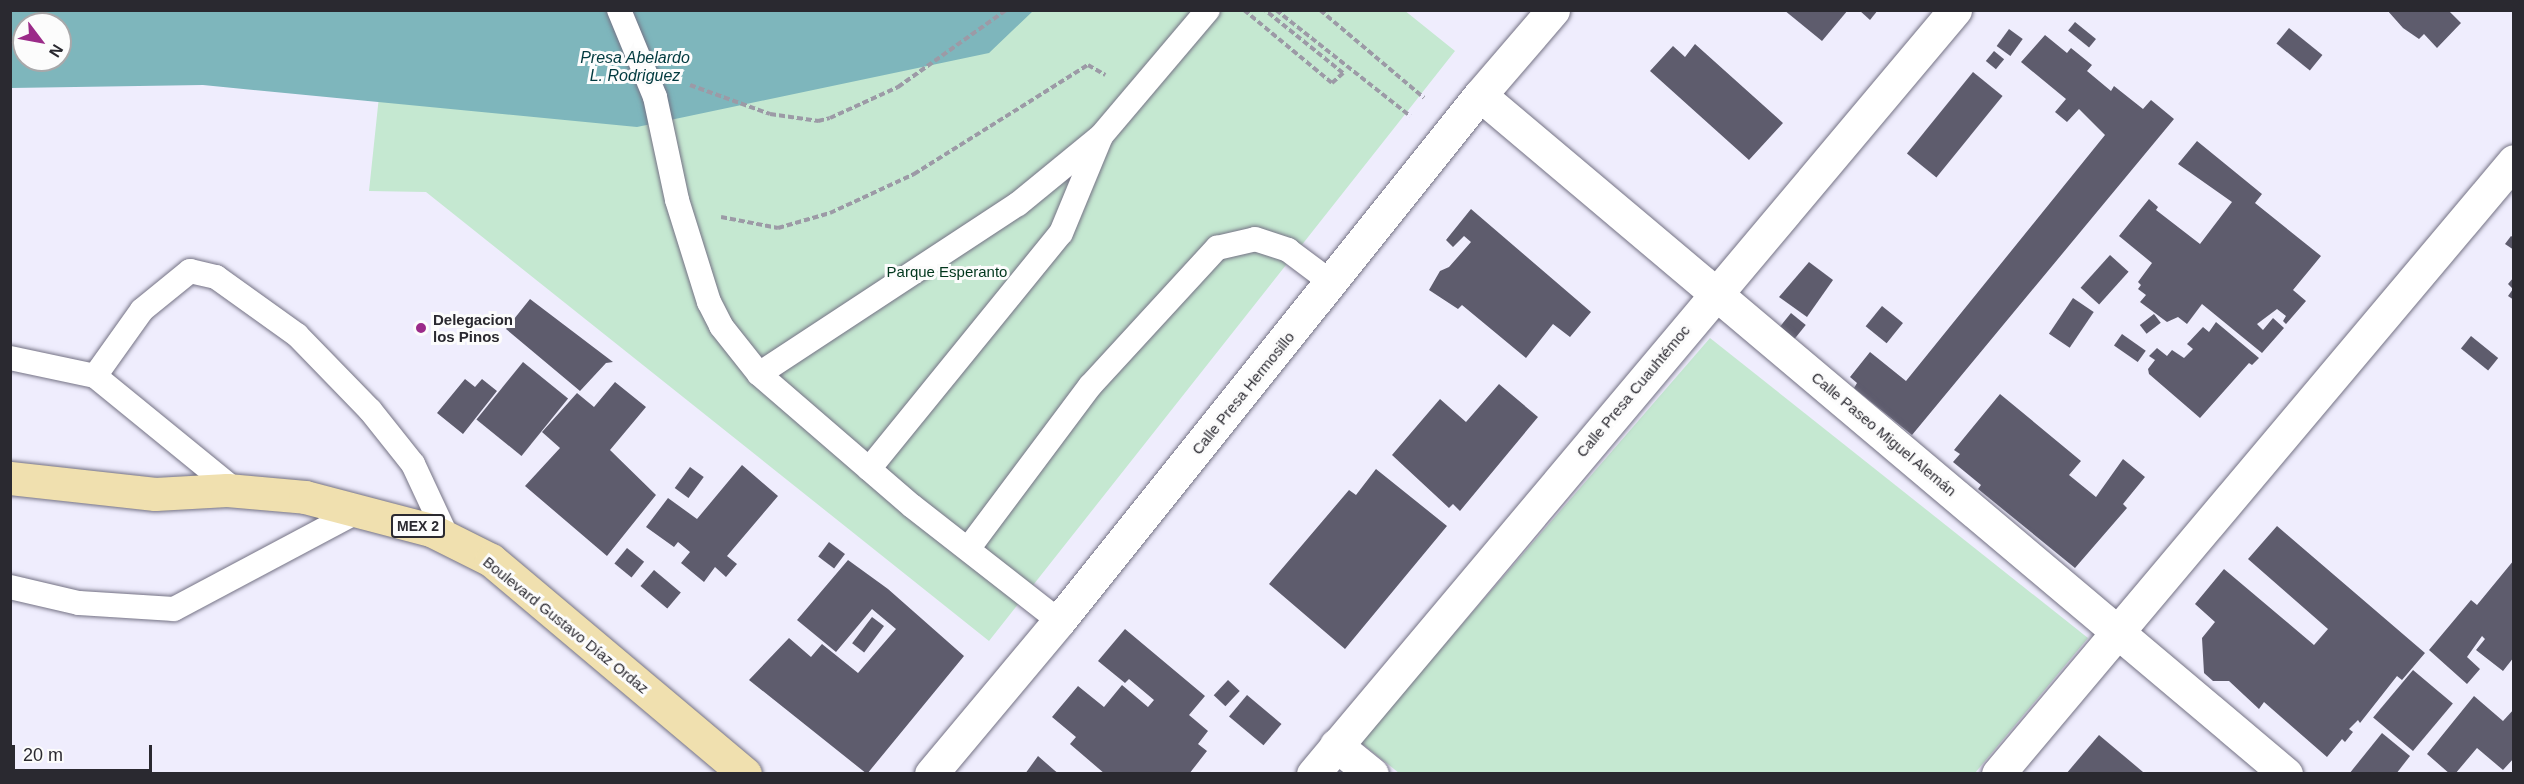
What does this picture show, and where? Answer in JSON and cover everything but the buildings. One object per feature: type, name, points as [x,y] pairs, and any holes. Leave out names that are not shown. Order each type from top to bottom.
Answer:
[{"type":"main road","name":"Boulevard Gustavo Díaz Ordaz","points":[[10,477],[155,495],[236,491],[304,497],[362,509],[448,539],[491,560],[746,774]]},
{"type":"street","name":"Calle Presa Hermosillo","points":[[931,774],[1059,621],[1480,95],[1553,10]]},
{"type":"street","name":"Calle Presa Cuauhtémoc","points":[[1313,774],[1955,10]]},
{"type":"street","name":"Calle Paseo Miguel Alemán","points":[[1480,95],[2286,774]]},
{"type":"street","points":[[1998,774],[2514,161]]},
{"type":"street","points":[[1336,745],[1372,774]]},
{"type":"lane","points":[[620,10],[655,97],[679,208],[709,302],[721,326],[759,374],[869,469],[1059,621]]},
{"type":"lane","points":[[759,374],[1018,204],[1101,136],[1208,10]]},
{"type":"lane","points":[[869,469],[1061,232],[1101,136]]},
{"type":"lane","points":[[968,549],[1090,386],[1217,248],[1255,239],[1288,250],[1331,282]]},
{"type":"lane","points":[[95,376],[142,310],[190,271],[216,277],[297,335],[370,410],[413,464],[448,539]]},
{"type":"lane","points":[[10,358],[95,376],[236,491]]},
{"type":"lane","points":[[10,587],[79,603],[174,609],[362,509]]},
{"type":"path","points":[[644,68],[770,114],[818,121],[861,107],[898,87],[1006,10]]},
{"type":"path","points":[[1244,10],[1332,83],[1343,73],[1265,10]]},
{"type":"path","points":[[1276,10],[1450,134]]},
{"type":"path","points":[[1320,10],[1450,134]]},
{"type":"path","points":[[679,208],[778,228],[830,213],[914,174],[1088,65],[1132,99]]},
{"type":"green space","name":"Parque Esperanto","points":[[1404,10],[1455,51],[989,641],[426,192],[369,191],[388,11]]},
{"type":"green space","points":[[1710,338],[2088,638],[1975,773],[1399,773],[1360,742]]},
{"type":"water","name":"Presa Abelardo L. Rodriguez","points":[[10,11],[1033,11],[989,53],[637,127],[203,85],[11,88]]},
{"type":"place","name":"Delegacion los Pinos","points":[[421,328]]}]
